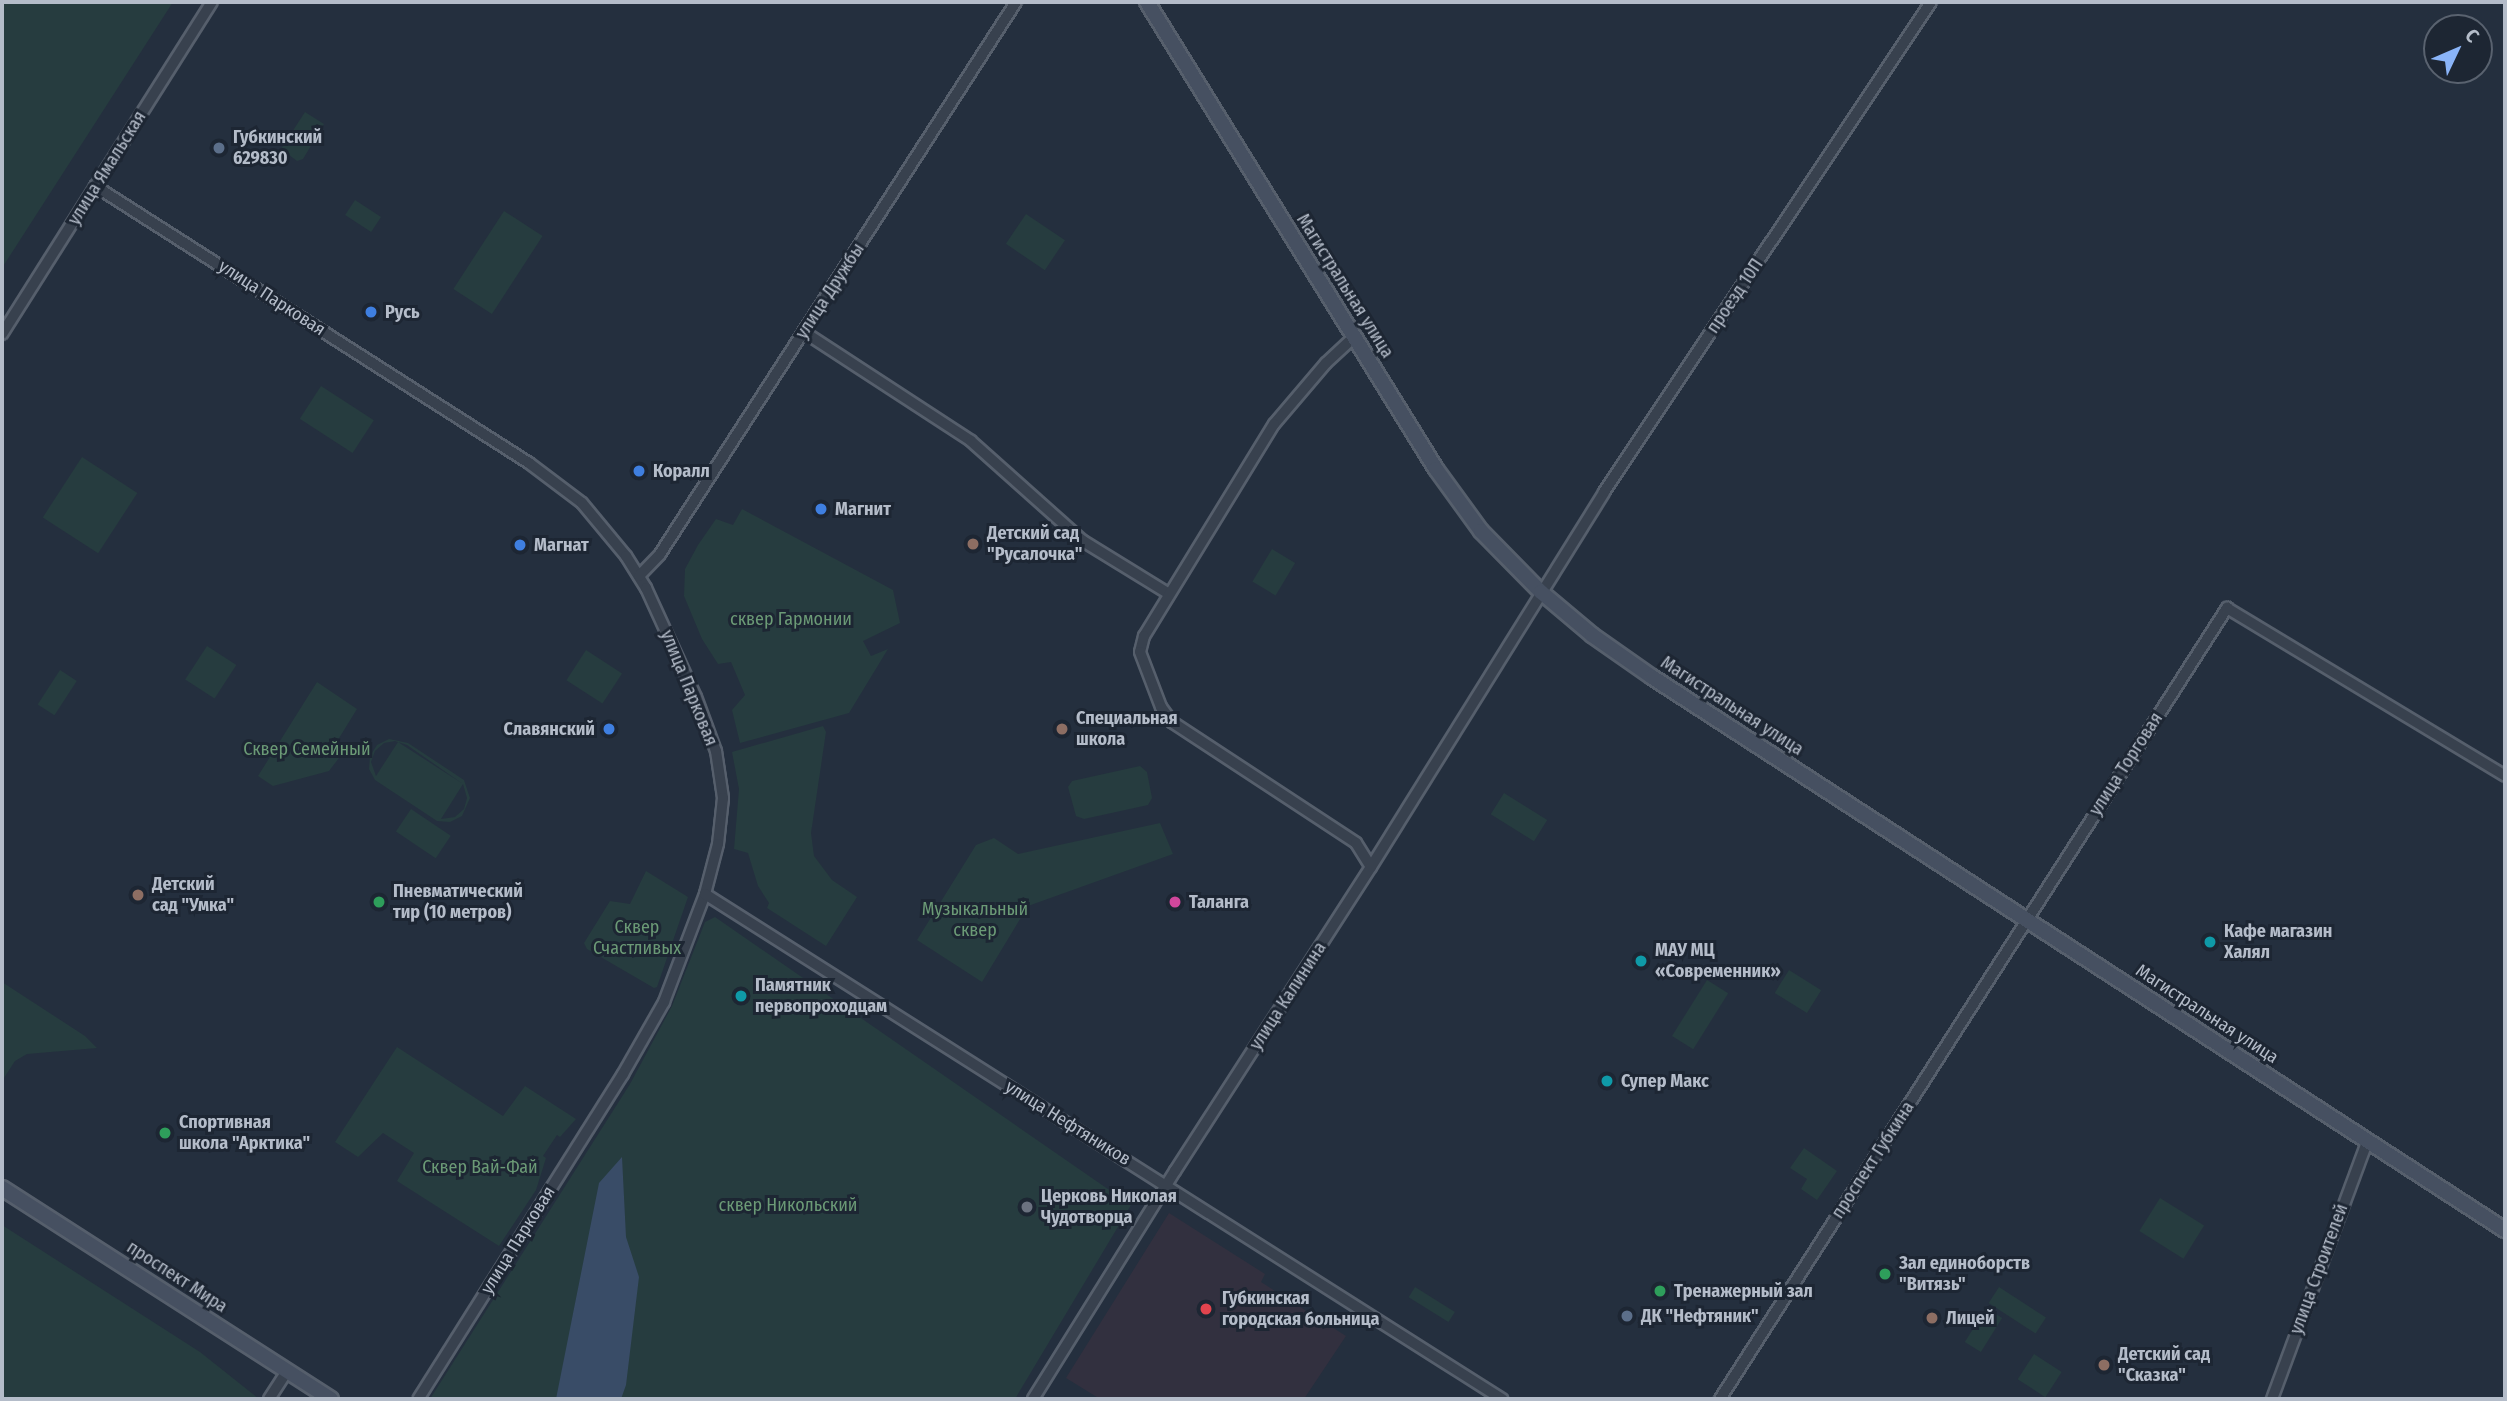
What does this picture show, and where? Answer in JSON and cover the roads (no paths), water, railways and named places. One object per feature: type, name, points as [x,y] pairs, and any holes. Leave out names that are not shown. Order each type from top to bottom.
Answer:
[{"type":"main road","name":"Магистральная улица","points":[[1147,2],[1458,501],[1481,531],[1541,592],[1592,635],[1652,677],[2505,1230]]},
{"type":"main road","name":"проспект Мира","points":[[2,1188],[331,1399]]},
{"type":"street","name":"улица Ямальская","points":[[2,334],[212,2]]},
{"type":"street","name":"улица Дружбы","points":[[639,576],[660,554],[1016,2]]},
{"type":"street","name":"проезд 10П","points":[[1541,592],[1931,2]]},
{"type":"street","name":"улица Парковая","points":[[95,186],[557,482],[594,516],[639,576],[696,696],[719,766],[723,798],[721,829],[705,894],[671,987],[641,1045],[418,1399]]},
{"type":"street","points":[[804,332],[971,441],[1083,541],[1170,594]]},
{"type":"street","points":[[1354,337],[1326,363],[1281,414],[1144,636],[1140,652],[1166,715],[1180,729],[1356,842],[1371,867]]},
{"type":"street","name":"улица Калинина","points":[[1032,1399],[1371,867],[1541,592]]},
{"type":"street","name":"улица Торговая","points":[[2026,920],[2227,608],[2505,776]]},
{"type":"street","name":"улица Нефтяников","points":[[705,894],[1502,1399]]},
{"type":"street","name":"проспект Губкина","points":[[1720,1399],[2026,920]]},
{"type":"street","name":"улица Строителей","points":[[2272,1399],[2368,1140]]},
{"type":"street","points":[[269,1399],[287,1371]]},
{"type":"water","points":[[622,1157],[626,1237],[639,1277],[626,1385],[621,1399],[556,1399],[599,1183]]},
{"type":"place","name":"Губкинский 629830","points":[[219,148]]},
{"type":"place","name":"Русь","points":[[371,312]]},
{"type":"place","name":"Коралл","points":[[639,471]]},
{"type":"place","name":"Магнит","points":[[821,509]]},
{"type":"place","name":"Детский сад \"Русалочка\"","points":[[973,544]]},
{"type":"place","name":"Магнат","points":[[520,545]]},
{"type":"place","name":"Славянский","points":[[609,729]]},
{"type":"place","name":"Специальная школа","points":[[1062,729]]},
{"type":"place","name":"Детский сад \"Умка\"","points":[[138,895]]},
{"type":"place","name":"Пневматический тир (10 метров)","points":[[379,902]]},
{"type":"place","name":"Таланга","points":[[1175,902]]},
{"type":"place","name":"Кафе магазин Халял","points":[[2210,942]]},
{"type":"place","name":"МАУ МЦ «Современник»","points":[[1641,961]]},
{"type":"place","name":"Памятник первопроходцам","points":[[741,996]]},
{"type":"place","name":"Супер Макс","points":[[1607,1081]]},
{"type":"place","name":"Спортивная школа \"Арктика\"","points":[[165,1133]]},
{"type":"place","name":"Церковь Николая Чудотворца","points":[[1027,1207]]},
{"type":"place","name":"Зал единоборств \"Витязь\"","points":[[1885,1274]]},
{"type":"place","name":"Тренажерный зал","points":[[1660,1291]]},
{"type":"place","name":"Губкинская городская больница","points":[[1206,1309]]},
{"type":"place","name":"ДК \"Нефтяник\"","points":[[1627,1316]]},
{"type":"place","name":"Лицей","points":[[1932,1318]]},
{"type":"place","name":"Детский сад \"Сказка\"","points":[[2104,1365]]},
{"type":"park label","name":"сквер Гармонии","points":[[791,619]]},
{"type":"park label","name":"Сквер Семейный","points":[[307,749]]},
{"type":"park label","name":"Музыкальный сквер","points":[[975,920]]},
{"type":"park label","name":"Сквер Счастливых","points":[[637,938]]},
{"type":"park label","name":"Сквер Вай-Фай","points":[[480,1167]]},
{"type":"park label","name":"сквер Никольский","points":[[788,1205]]}]
